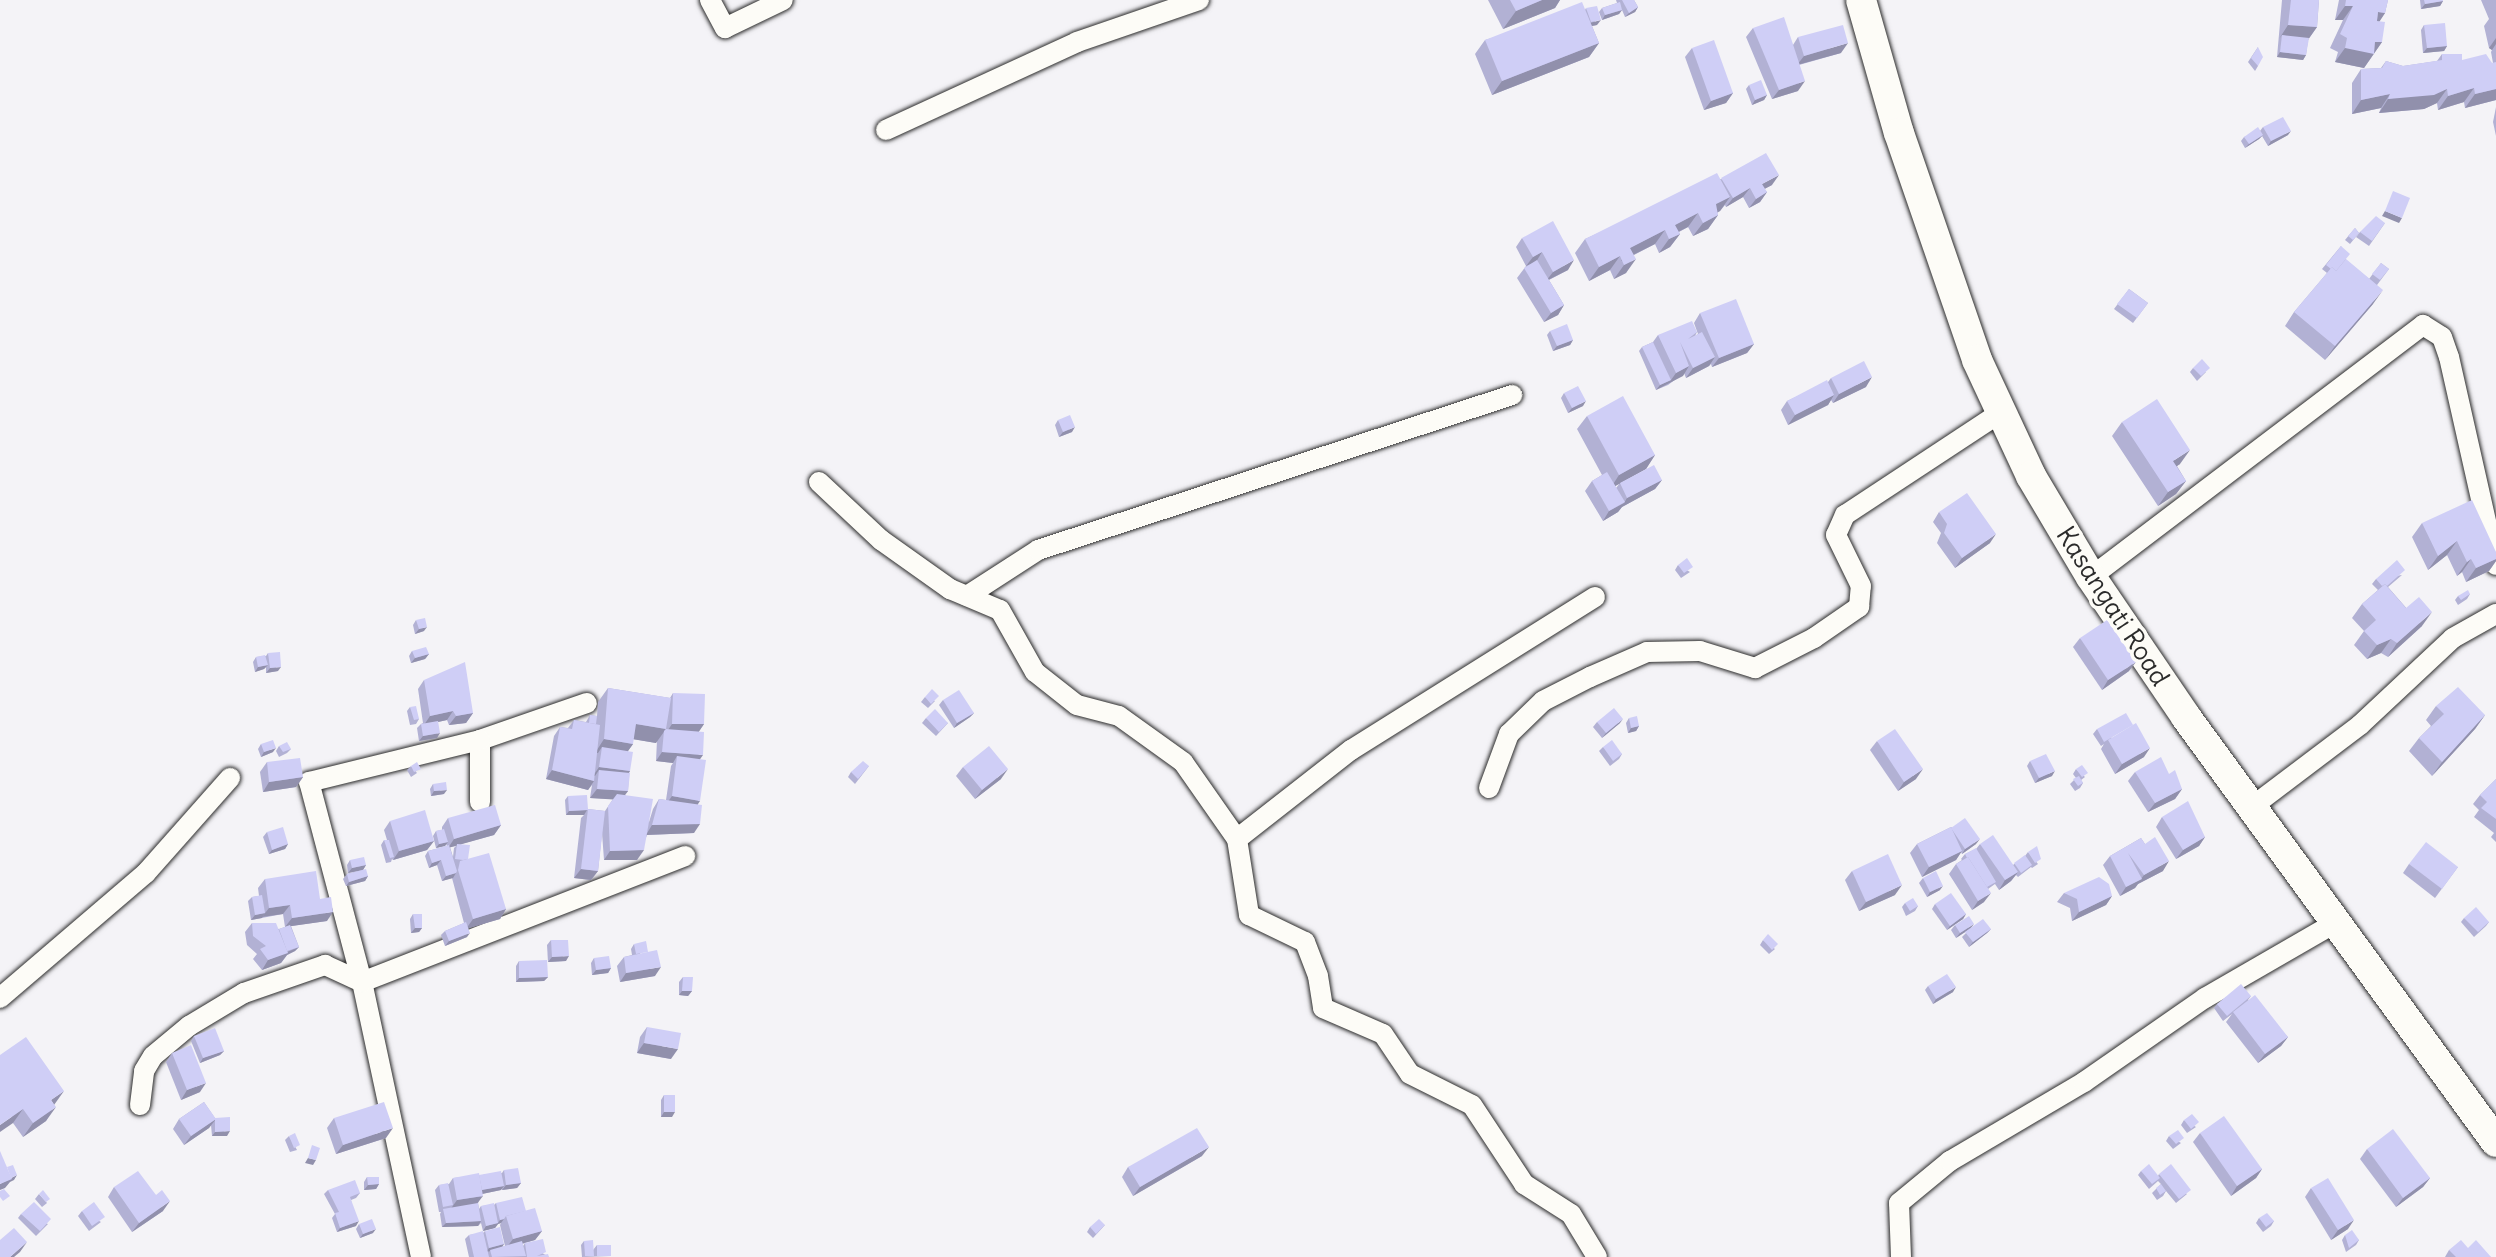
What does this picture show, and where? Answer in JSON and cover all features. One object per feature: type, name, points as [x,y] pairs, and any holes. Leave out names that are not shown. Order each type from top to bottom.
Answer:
[{"type":"street","points":[[710,0],[725,28],[783,0]]},
{"type":"street","points":[[886,130],[1077,42],[1199,0]]},
{"type":"street","name":"Kasangati Road","points":[[1861,0],[1917,187],[1977,360],[2031,476],[2091,577],[2335,923],[2496,1142]]},
{"type":"street","points":[[2091,577],[2423,325],[2442,337],[2449,357],[2496,565]]},
{"type":"street","points":[[967,596],[1038,550],[1512,395]]},
{"type":"street","points":[[1489,788],[1509,734],[1543,701],[1590,677],[1647,652],[1700,651],[1755,668],[1814,638],[1859,607],[1861,586],[1836,535],[1845,515],[2001,412]]},
{"type":"street","points":[[819,482],[881,540],[967,596],[1000,610],[1035,672],[1077,705],[1119,716],[1183,762],[1237,839],[1249,915],[1305,942],[1323,1008],[1383,1034],[1410,1074],[1472,1105],[1524,1184],[1571,1214],[1597,1257]]},
{"type":"street","points":[[1237,839],[1351,750],[1595,597]]},
{"type":"street","points":[[2253,806],[2360,725],[2453,638],[2496,614]]},
{"type":"street","points":[[421,1257],[362,982],[309,782],[480,740],[587,703]]},
{"type":"street","points":[[480,740],[480,802]]},
{"type":"street","points":[[0,998],[146,873],[230,778]]},
{"type":"street","points":[[140,1105],[144,1071],[153,1056],[244,993],[325,965],[362,982],[685,856]]},
{"type":"street","points":[[1901,1257],[1899,1203],[1950,1161],[2084,1082],[2205,998],[2335,923]]},
{"type":"building","points":[[1510,0],[1542,0],[1516,11]]},
{"type":"building","points":[[1622,0],[1634,0],[1638,7],[1629,13]]},
{"type":"building","points":[[2291,0],[2319,0],[2317,27],[2288,25]]},
{"type":"building","points":[[2346,0],[2388,0],[2385,13],[2378,12],[2377,21],[2385,22],[2382,42],[2375,42],[2374,54],[2345,48],[2347,38],[2340,34],[2353,6],[2345,6]]},
{"type":"building","points":[[2424,0],[2443,0],[2443,1],[2425,4]]},
{"type":"building","points":[[1582,2],[1599,43],[1502,81],[1485,40]]},
{"type":"building","points":[[1620,2],[1622,10],[1605,15],[1602,8]]},
{"type":"building","points":[[1597,6],[1601,20],[1591,22],[1586,8]]},
{"type":"building","points":[[1784,17],[1805,81],[1779,90],[1753,28]]},
{"type":"building","points":[[2445,23],[2447,46],[2427,48],[2424,25]]},
{"type":"building","points":[[1843,25],[1848,43],[1804,56],[1798,37]]},
{"type":"building","points":[[2282,35],[2309,38],[2306,55],[2280,52]]},
{"type":"building","points":[[1714,40],[1733,93],[1711,101],[1692,48]]},
{"type":"building","points":[[2258,47],[2263,57],[2258,66],[2251,58]]},
{"type":"building","points":[[2442,54],[2462,54],[2462,60],[2486,54],[2492,63],[2496,62],[2496,89],[2475,94],[2474,88],[2448,96],[2447,89],[2434,95],[2388,99],[2390,94],[2361,100],[2361,69],[2382,68],[2386,61],[2403,66],[2442,60]]},
{"type":"building","points":[[1761,80],[1767,95],[1755,100],[1749,85]]},
{"type":"building","points":[[2283,117],[2291,131],[2271,141],[2263,127]]},
{"type":"building","points":[[2258,127],[2263,135],[2249,144],[2244,137]]},
{"type":"building","points":[[1766,153],[1779,175],[1762,184],[1767,192],[1756,199],[1750,188],[1733,198],[1721,178]]},
{"type":"building","points":[[1717,173],[1730,197],[1716,204],[1718,215],[1703,223],[1698,213],[1675,225],[1680,234],[1669,239],[1665,230],[1630,248],[1636,259],[1624,265],[1620,256],[1599,267],[1585,239]]},
{"type":"building","points":[[2393,191],[2410,198],[2402,218],[2385,211]]},
{"type":"building","points":[[2376,216],[2385,223],[2372,241],[2360,232]]},
{"type":"building","points":[[1553,221],[1574,260],[1553,272],[1542,252],[1533,257],[1522,238]]},
{"type":"building","points":[[2355,228],[2359,233],[2353,240],[2348,236]]},
{"type":"building","points":[[2341,246],[2350,254],[2336,271],[2326,265]]},
{"type":"building","points":[[2346,259],[2383,290],[2335,346],[2294,312],[2332,267],[2336,271]]},
{"type":"building","points":[[1537,260],[1564,305],[1551,313],[1524,268]]},
{"type":"building","points":[[2381,263],[2389,269],[2380,280],[2372,274]]},
{"type":"building","points":[[2129,289],[2148,303],[2137,318],[2117,304]]},
{"type":"building","points":[[1736,299],[1754,344],[1719,358],[1700,313]]},
{"type":"building","points":[[1692,321],[1697,332],[1688,339],[1702,332],[1715,357],[1693,368],[1680,342],[1689,366],[1676,373],[1658,335]]},
{"type":"building","points":[[1567,324],[1573,340],[1557,346],[1550,331]]},
{"type":"building","points":[[1653,342],[1671,380],[1660,385],[1642,347]]},
{"type":"building","points":[[2202,359],[2210,368],[2201,376],[2193,368]]},
{"type":"building","points":[[1864,361],[1872,377],[1839,394],[1831,378]]},
{"type":"building","points":[[1827,380],[1834,395],[1795,415],[1787,401]]},
{"type":"building","points":[[1578,386],[1586,401],[1572,408],[1564,393]]},
{"type":"building","points":[[1623,396],[1655,455],[1619,475],[1587,416]]},
{"type":"building","points":[[2157,399],[2190,450],[2173,461],[2186,481],[2168,492],[2122,422]]},
{"type":"building","points":[[1070,415],[1075,427],[1063,432],[1058,420]]},
{"type":"building","points":[[1654,465],[1662,480],[1627,498],[1620,483]]},
{"type":"building","points":[[1607,472],[1625,502],[1609,511],[1592,481]]},
{"type":"building","points":[[1967,493],[1996,534],[1962,558],[1944,533],[1947,524],[1939,512]]},
{"type":"building","points":[[2472,500],[2496,552],[2496,559],[2476,568],[2471,559],[2467,562],[2457,541],[2438,556],[2422,523]]},
{"type":"building","points":[[1687,558],[1693,567],[1684,573],[1678,565]]},
{"type":"building","points":[[2397,560],[2405,570],[2387,586],[2382,586],[2376,579]]},
{"type":"building","points":[[2385,584],[2406,608],[2419,597],[2432,612],[2397,643],[2391,639],[2377,645],[2364,631],[2376,620],[2362,604]]},
{"type":"building","points":[[2468,590],[2470,594],[2461,600],[2458,596]]},
{"type":"building","points":[[425,618],[427,627],[419,629],[416,620]]},
{"type":"building","points":[[2107,620],[2136,662],[2108,680],[2080,638]]},
{"type":"building","points":[[426,647],[429,654],[415,658],[412,651]]},
{"type":"building","points":[[280,652],[281,667],[270,668],[268,653]]},
{"type":"building","points":[[265,655],[268,665],[258,667],[256,657]]},
{"type":"building","points":[[465,662],[473,713],[456,716],[453,711],[430,716],[424,680]]},
{"type":"building","points":[[2458,687],[2485,715],[2442,762],[2419,738],[2444,714],[2436,706]]},
{"type":"building","points":[[608,688],[671,698],[666,729],[636,724],[633,744],[604,739]]},
{"type":"building","points":[[932,689],[939,696],[931,704],[925,697]]},
{"type":"building","points":[[959,690],[974,713],[957,723],[943,700]]},
{"type":"building","points":[[673,693],[705,694],[704,724],[672,724]]},
{"type":"building","points":[[416,706],[419,719],[414,720],[410,707]]},
{"type":"building","points":[[1614,708],[1623,719],[1606,733],[1597,722]]},
{"type":"building","points":[[935,709],[948,723],[939,732],[926,718]]},
{"type":"building","points":[[2126,713],[2133,725],[2104,742],[2097,729]]},
{"type":"building","points":[[590,715],[597,716],[596,724],[589,723]]},
{"type":"building","points":[[1637,716],[1639,726],[1631,728],[1629,718]]},
{"type":"building","points":[[574,720],[600,725],[594,781],[552,770],[560,727],[572,729]]},
{"type":"building","points":[[438,721],[440,733],[423,736],[421,724]]},
{"type":"building","points":[[2136,723],[2150,748],[2122,764],[2108,740]]},
{"type":"building","points":[[666,729],[704,732],[703,755],[662,752]]},
{"type":"building","points":[[1895,729],[1923,769],[1904,782],[1877,741]]},
{"type":"building","points":[[273,740],[276,748],[264,752],[261,744]]},
{"type":"building","points":[[1612,740],[1622,754],[1613,761],[1603,747]]},
{"type":"building","points":[[287,742],[291,749],[283,752],[279,746]]},
{"type":"building","points":[[989,746],[1008,769],[982,790],[963,767]]},
{"type":"building","points":[[602,747],[633,752],[630,771],[599,767]]},
{"type":"building","points":[[2046,754],[2055,771],[2039,778],[2030,761]]},
{"type":"building","points":[[677,756],[706,760],[700,801],[672,796]]},
{"type":"building","points":[[2161,757],[2169,774],[2175,770],[2182,789],[2155,803],[2135,772]]},
{"type":"building","points":[[300,758],[303,777],[269,782],[267,762]]},
{"type":"building","points":[[863,761],[869,766],[858,779],[851,772]]},
{"type":"building","points":[[417,762],[421,769],[414,772],[411,766]]},
{"type":"building","points":[[2082,765],[2088,773],[2082,777],[2076,769]]},
{"type":"building","points":[[599,770],[630,773],[628,791],[597,789]]},
{"type":"building","points":[[2079,776],[2083,783],[2078,786],[2073,779]]},
{"type":"building","points":[[2496,779],[2496,819],[2481,808],[2487,802],[2480,795]]},
{"type":"building","points":[[446,782],[447,790],[434,791],[433,784]]},
{"type":"building","points":[[617,794],[653,799],[644,850],[610,851],[608,806]]},
{"type":"building","points":[[587,795],[588,810],[569,811],[568,796]]},
{"type":"building","points":[[659,799],[702,805],[700,824],[652,825]]},
{"type":"building","points":[[2188,801],[2205,837],[2183,850],[2162,817]]},
{"type":"building","points":[[495,805],[501,825],[454,839],[448,818]]},
{"type":"building","points":[[588,809],[605,811],[598,871],[581,869]]},
{"type":"building","points":[[425,810],[434,841],[399,851],[390,821]]},
{"type":"building","points":[[1965,818],[1980,839],[1965,849],[1951,828]]},
{"type":"building","points":[[283,827],[288,844],[272,850],[267,832]]},
{"type":"building","points":[[1951,827],[1962,851],[1929,867],[1917,844]]},
{"type":"building","points":[[444,829],[448,842],[439,844],[436,831]]},
{"type":"building","points":[[1993,835],[2018,872],[2005,880],[1980,844]]},
{"type":"building","points":[[2155,837],[2169,861],[2144,875],[2128,853],[2142,879],[2126,887],[2110,856],[2141,838],[2145,844]]},
{"type":"building","points":[[384,840],[389,840],[394,857],[390,858]]},
{"type":"building","points":[[2426,842],[2458,867],[2442,889],[2409,864]]},
{"type":"building","points":[[457,844],[470,845],[468,859],[455,859]]},
{"type":"building","points":[[449,845],[457,871],[446,876],[441,860],[432,863],[428,851]]},
{"type":"building","points":[[2037,846],[2041,859],[2035,863],[2028,852]]},
{"type":"building","points":[[1976,848],[1996,882],[1987,887],[1965,854]]},
{"type":"building","points":[[489,853],[506,909],[473,919],[458,870],[460,861]]},
{"type":"building","points":[[1888,854],[1902,885],[1866,902],[1852,871]]},
{"type":"building","points":[[2025,855],[2032,865],[2021,873],[2014,863]]},
{"type":"building","points":[[364,857],[366,865],[352,868],[350,860]]},
{"type":"building","points":[[1968,857],[1991,893],[1978,901],[1956,864]]},
{"type":"building","points":[[366,869],[368,876],[349,882],[347,874]]},
{"type":"building","points":[[316,871],[320,899],[331,897],[333,912],[292,918],[290,905],[269,908],[265,879]]},
{"type":"building","points":[[1936,871],[1943,886],[1930,892],[1923,878]]},
{"type":"building","points":[[2099,877],[2109,884],[2112,896],[2079,912],[2077,899],[2064,893]]},
{"type":"building","points":[[1951,893],[1966,914],[1950,926],[1935,904]]},
{"type":"building","points":[[262,895],[265,913],[255,915],[252,897]]},
{"type":"building","points":[[1913,898],[1918,906],[1910,911],[1905,903]]},
{"type":"building","points":[[2476,907],[2489,922],[2478,932],[2464,918]]},
{"type":"building","points":[[413,914],[422,914],[422,928],[415,928]]},
{"type":"building","points":[[1969,916],[1974,924],[1960,933],[1955,925]]},
{"type":"building","points":[[1983,919],[1991,929],[1973,942],[1965,932]]},
{"type":"building","points":[[466,922],[470,933],[449,941],[445,931]]},
{"type":"building","points":[[252,923],[276,923],[288,953],[268,960],[260,949],[266,946],[253,936]]},
{"type":"building","points":[[290,925],[299,947],[287,951],[279,929]]},
{"type":"building","points":[[1768,934],[1778,944],[1772,950],[1763,940]]},
{"type":"building","points":[[551,940],[568,940],[569,956],[552,957]]},
{"type":"building","points":[[646,941],[648,952],[636,954],[634,944]]},
{"type":"building","points":[[657,950],[661,967],[626,973],[624,957]]},
{"type":"building","points":[[609,956],[611,968],[596,970],[594,958]]},
{"type":"building","points":[[547,960],[548,977],[519,978],[519,961]]},
{"type":"building","points":[[1947,974],[1956,987],[1936,999],[1928,986]]},
{"type":"building","points":[[683,977],[693,977],[692,991],[682,991]]},
{"type":"building","points":[[2241,984],[2251,996],[2227,1016],[2217,1004]]},
{"type":"building","points":[[2255,995],[2288,1037],[2265,1054],[2233,1012]]},
{"type":"building","points":[[647,1027],[681,1033],[678,1049],[644,1043]]},
{"type":"building","points":[[215,1028],[224,1051],[203,1058],[194,1036]]},
{"type":"building","points":[[26,1037],[64,1091],[51,1100],[56,1107],[33,1123],[23,1109],[0,1125],[0,1055]]},
{"type":"building","points":[[191,1045],[206,1083],[187,1090],[172,1053]]},
{"type":"building","points":[[664,1095],[675,1095],[675,1112],[664,1112]]},
{"type":"building","points":[[204,1102],[216,1119],[191,1136],[179,1119]]},
{"type":"building","points":[[384,1102],[393,1128],[343,1145],[334,1118]]},
{"type":"building","points":[[2192,1114],[2199,1122],[2191,1129],[2184,1120]]},
{"type":"building","points":[[2224,1116],[2262,1169],[2237,1186],[2200,1133]]},
{"type":"building","points":[[230,1117],[230,1131],[215,1132],[215,1118]]},
{"type":"building","points":[[1197,1128],[1209,1147],[1140,1187],[1128,1167]]},
{"type":"building","points":[[2393,1129],[2430,1178],[2403,1198],[2367,1149]]},
{"type":"building","points":[[2178,1130],[2184,1138],[2176,1144],[2169,1136]]},
{"type":"building","points":[[295,1133],[300,1145],[294,1148],[289,1136]]},
{"type":"building","points":[[312,1145],[320,1148],[316,1160],[308,1158]]},
{"type":"building","points":[[0,1151],[12,1179],[0,1184]]},
{"type":"building","points":[[2149,1164],[2160,1178],[2152,1184],[2141,1171]]},
{"type":"building","points":[[2171,1164],[2191,1190],[2179,1199],[2159,1174]]},
{"type":"building","points":[[13,1165],[17,1175],[11,1178],[7,1167]]},
{"type":"building","points":[[518,1168],[521,1183],[506,1185],[504,1170]]},
{"type":"building","points":[[138,1171],[156,1195],[162,1190],[170,1201],[139,1223],[114,1187]]},
{"type":"building","points":[[501,1171],[504,1186],[482,1190],[479,1175]]},
{"type":"building","points":[[479,1173],[483,1196],[457,1200],[453,1178]]},
{"type":"building","points":[[367,1177],[379,1177],[379,1184],[368,1185]]},
{"type":"building","points":[[2328,1178],[2354,1220],[2338,1230],[2311,1188]]},
{"type":"building","points":[[355,1180],[360,1193],[350,1197],[359,1221],[340,1228],[335,1213],[339,1212],[328,1190]]},
{"type":"building","points":[[448,1183],[453,1205],[443,1207],[439,1185]]},
{"type":"building","points":[[2161,1184],[2166,1191],[2160,1195],[2156,1188]]},
{"type":"building","points":[[4,1189],[10,1196],[3,1201],[0,1191]]},
{"type":"building","points":[[43,1190],[50,1199],[46,1202],[39,1194]]},
{"type":"building","points":[[522,1197],[526,1211],[500,1220],[496,1203]]},
{"type":"building","points":[[34,1202],[51,1219],[40,1231],[21,1214]]},
{"type":"building","points":[[94,1202],[105,1217],[92,1226],[82,1211]]},
{"type":"building","points":[[478,1203],[481,1221],[446,1223],[443,1209]]},
{"type":"building","points":[[494,1203],[498,1223],[486,1226],[481,1206]]},
{"type":"building","points":[[535,1208],[542,1231],[513,1239],[506,1216]]},
{"type":"building","points":[[2267,1213],[2274,1221],[2266,1227],[2259,1218]]},
{"type":"building","points":[[372,1219],[376,1229],[363,1234],[359,1224]]},
{"type":"building","points":[[1099,1219],[1105,1225],[1096,1234],[1090,1227]]},
{"type":"building","points":[[500,1227],[504,1244],[489,1248],[485,1231]]},
{"type":"building","points":[[14,1228],[27,1242],[10,1257],[0,1257],[0,1240]]},
{"type":"building","points":[[2352,1230],[2359,1240],[2349,1248],[2345,1235]]},
{"type":"building","points":[[483,1231],[489,1257],[474,1257],[469,1235]]},
{"type":"building","points":[[543,1239],[546,1252],[537,1256],[548,1254],[549,1257],[527,1257],[525,1243]]},
{"type":"building","points":[[593,1240],[594,1256],[585,1256],[584,1241]]},
{"type":"building","points":[[2461,1240],[2468,1248],[2476,1240],[2491,1257],[2456,1257],[2449,1250]]},
{"type":"building","points":[[522,1241],[526,1256],[492,1257],[490,1250]]},
{"type":"building","points":[[597,1245],[611,1245],[611,1256],[597,1256]]}]
